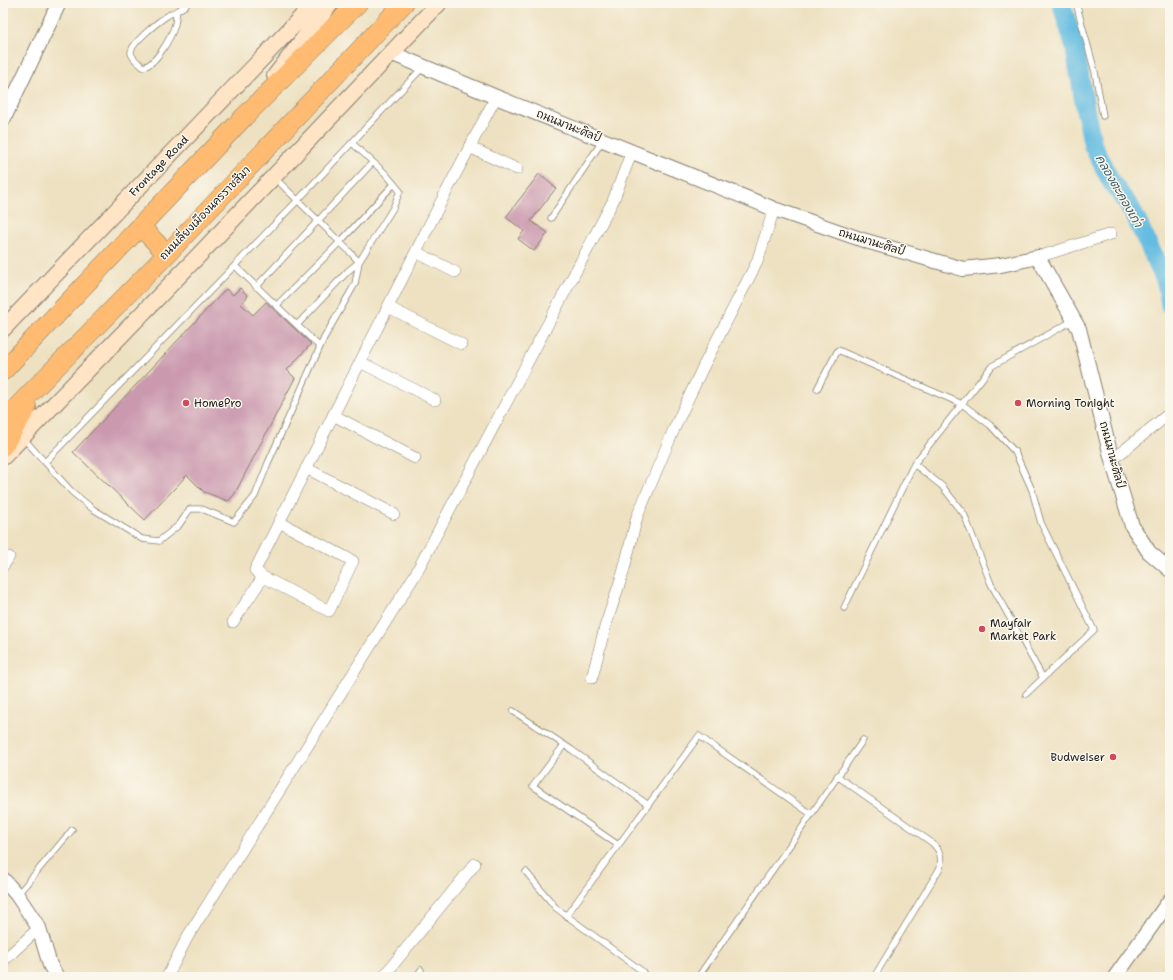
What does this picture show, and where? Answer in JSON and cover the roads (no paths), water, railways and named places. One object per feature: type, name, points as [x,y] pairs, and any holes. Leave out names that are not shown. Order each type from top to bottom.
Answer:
[{"type":"highway","points":[[3,371],[244,117],[358,3]]},
{"type":"highway","name":"ถนนเลี่ยงเมืองนครราชสีมา","points":[[3,421],[167,254],[404,3]]},
{"type":"highway","points":[[140,226],[167,254]]},
{"type":"highway","points":[[3,446],[46,377]]},
{"type":"main road","name":"Frontage Road","points":[[3,329],[313,3]]},
{"type":"main road","points":[[244,117],[331,3]]},
{"type":"main road","points":[[3,457],[439,3]]},
{"type":"street","points":[[3,120],[59,3]]},
{"type":"street","name":"ถนนมานะศิลป์","points":[[391,53],[774,209],[866,241],[963,269],[1001,265],[1038,257],[1079,329],[1083,340],[1112,460],[1132,526],[1149,552],[1170,570]]},
{"type":"street","points":[[279,522],[353,560],[329,611],[263,577],[255,570],[279,522],[306,468],[469,147],[496,97]]},
{"type":"street","points":[[469,147],[517,169]]},
{"type":"street","points":[[167,977],[188,936],[415,576],[613,202],[632,151]]},
{"type":"street","points":[[592,678],[605,627],[623,573],[637,517],[674,428],[703,367],[757,262],[774,209]]},
{"type":"street","points":[[1038,257],[1111,234]]},
{"type":"street","points":[[416,252],[455,272]]},
{"type":"street","points":[[388,307],[461,344]]},
{"type":"street","points":[[360,362],[435,400]]},
{"type":"street","points":[[333,415],[415,458]]},
{"type":"street","points":[[1112,460],[1166,416]]},
{"type":"street","points":[[306,468],[394,514]]},
{"type":"street","points":[[233,622],[263,577]]},
{"type":"street","points":[[384,977],[475,864]]},
{"type":"street","points":[[3,880],[17,895],[39,928],[50,965],[57,977]]},
{"type":"street","points":[[1115,977],[1170,900]]},
{"type":"street","points":[[3,961],[39,928]]},
{"type":"lane","points":[[177,11],[175,23],[168,40],[156,58],[148,66],[144,67],[134,59],[131,54],[132,48],[150,29],[167,16],[177,11],[183,8],[188,3]]},
{"type":"lane","points":[[1076,3],[1095,72],[1103,116]]},
{"type":"lane","points":[[45,462],[424,67]]},
{"type":"lane","points":[[550,218],[603,140]]},
{"type":"lane","points":[[297,325],[348,271],[359,262],[393,208],[400,191],[385,173],[372,163],[352,143]]},
{"type":"lane","points":[[256,287],[372,163]]},
{"type":"lane","points":[[274,176],[359,262]]},
{"type":"lane","points":[[276,306],[340,242],[394,184]]},
{"type":"lane","points":[[22,437],[72,492],[94,509],[142,539],[159,541],[179,525],[190,509],[202,509],[234,522],[255,496],[268,463],[320,347],[354,284],[359,262]]},
{"type":"lane","points":[[234,266],[320,347]]},
{"type":"lane","points":[[844,608],[914,464],[992,366],[1074,320]]},
{"type":"lane","points":[[817,389],[838,350],[962,404],[990,425],[1015,452],[1032,490],[1041,523],[1094,630],[1026,694]]},
{"type":"lane","points":[[914,464],[942,486],[964,514],[991,584],[1043,678]]},
{"type":"lane","points":[[513,711],[647,804]]},
{"type":"lane","points":[[566,916],[647,804],[699,736],[811,814]]},
{"type":"lane","points":[[698,977],[862,740]]},
{"type":"lane","points":[[564,745],[533,786],[618,845]]},
{"type":"lane","points":[[837,776],[931,842],[938,849],[942,859],[940,868],[874,977]]},
{"type":"lane","points":[[17,895],[72,830]]},
{"type":"lane","points":[[526,872],[550,902],[566,916],[642,971],[646,977]]},
{"type":"lane","points":[[416,977],[421,970]]},
{"type":"waterway","name":"คลองตะคองเก่า","points":[[1061,3],[1074,44],[1093,146],[1112,183],[1132,210],[1166,282],[1170,305]]},
{"type":"place","name":"HomePro","points":[[186,403]]},
{"type":"place","name":"Morning Tonight","points":[[1018,403]]},
{"type":"place","name":"Mayfair Market Park","points":[[982,629]]},
{"type":"place","name":"Budweiser","points":[[1113,757]]}]
